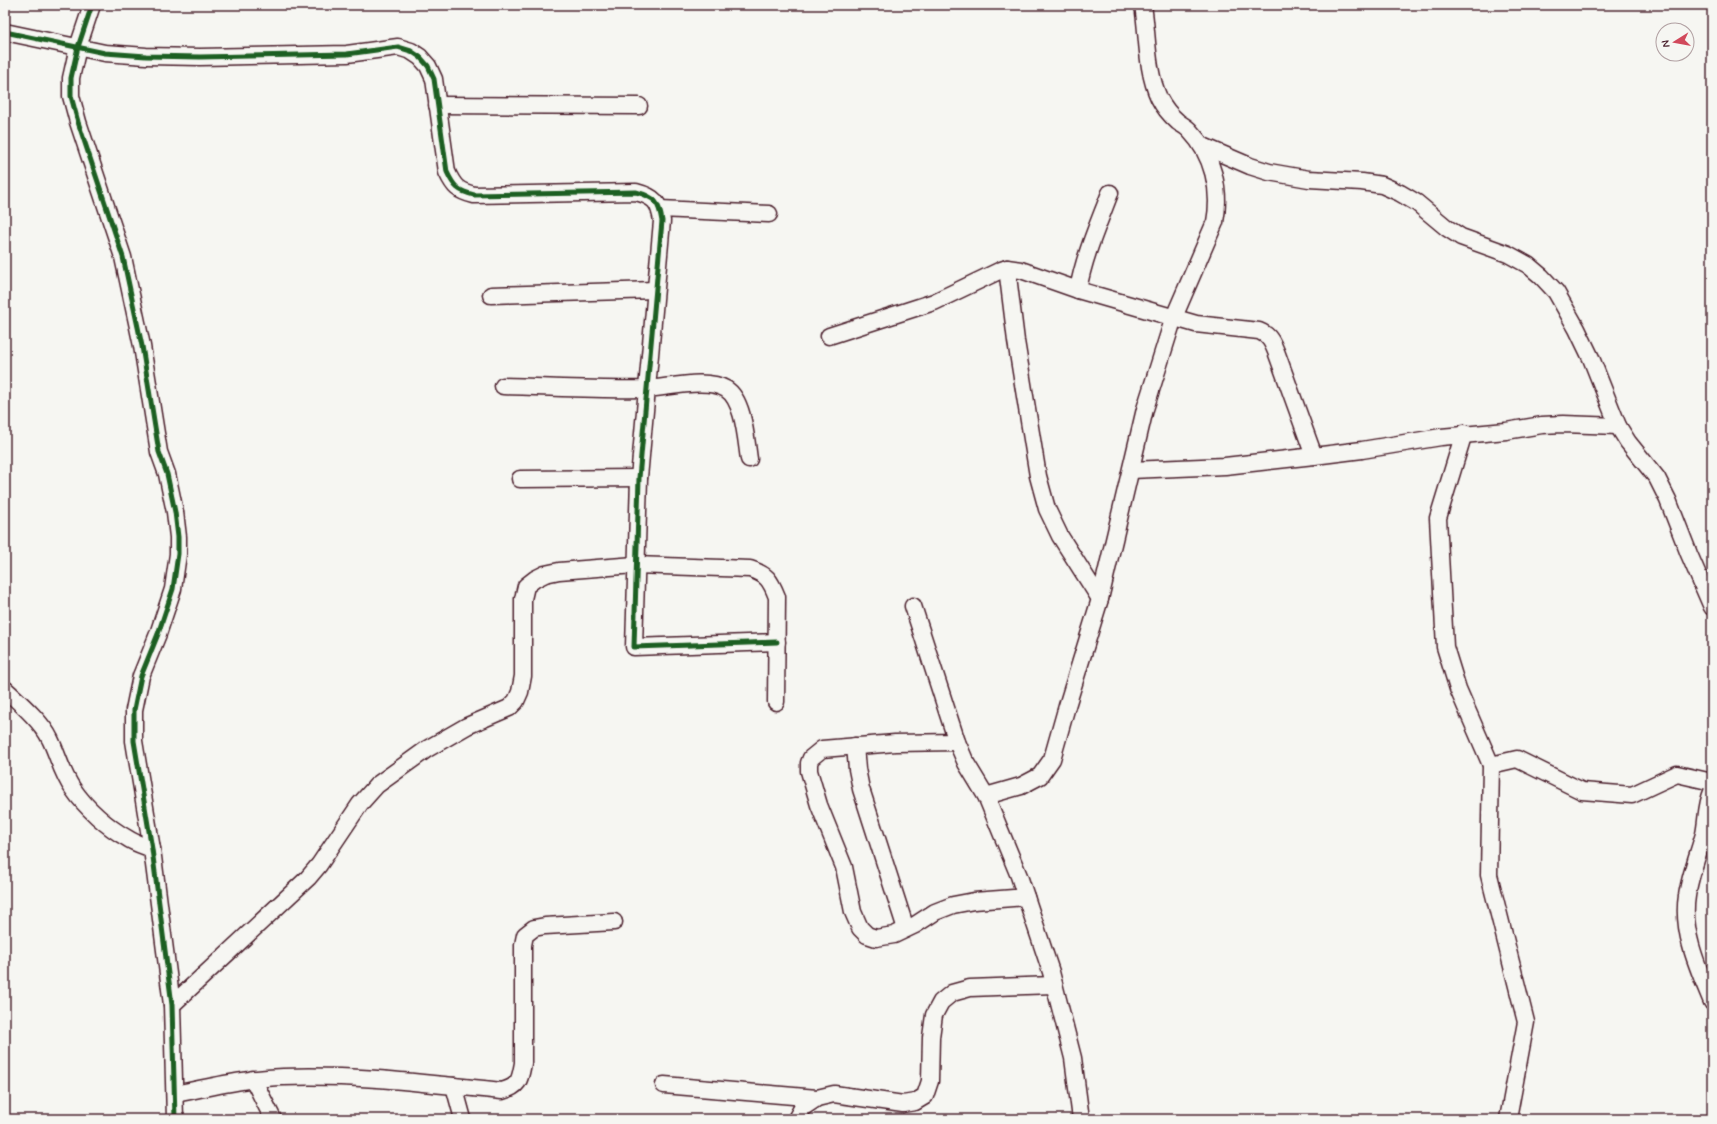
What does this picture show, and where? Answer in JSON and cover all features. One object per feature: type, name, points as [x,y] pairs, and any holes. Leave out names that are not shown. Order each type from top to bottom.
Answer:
[{"type":"street","points":[[92,5],[78,47],[71,78],[71,96],[78,122],[123,257],[142,346],[159,452],[167,474],[176,512],[178,537],[178,554],[173,589],[158,634],[141,676],[134,710],[134,741],[152,849],[172,1005],[175,1119]]},
{"type":"street","points":[[986,796],[1021,786],[1040,776],[1052,759],[1100,599],[1145,409],[1174,317],[1210,237],[1218,207],[1216,186],[1210,160],[1190,130],[1178,122],[1165,109],[1159,97],[1151,70],[1144,5]]},
{"type":"street","points":[[5,32],[119,54],[200,57],[347,54],[398,47],[411,51],[420,57],[428,66],[434,79],[447,172],[453,184],[462,192],[474,195],[636,192],[648,195],[656,201],[660,209],[662,221],[639,478],[635,565],[634,647],[777,642]]},
{"type":"street","points":[[437,105],[639,106]]},
{"type":"street","points":[[1201,145],[1250,166],[1269,172],[1309,179],[1362,182],[1382,185],[1400,192],[1417,203],[1447,228],[1461,237],[1508,254],[1528,265],[1541,276],[1556,292],[1570,317],[1591,358],[1618,426],[1628,442],[1657,478],[1668,500],[1688,554],[1712,606]]},
{"type":"street","points":[[1078,290],[1082,268],[1110,193]]},
{"type":"street","points":[[660,209],[769,214]]},
{"type":"street","points":[[829,336],[934,302],[990,274],[1007,268],[1021,270],[1078,290],[1196,324],[1259,331],[1266,334],[1272,342],[1277,354],[1314,456]]},
{"type":"street","points":[[1007,268],[1016,341],[1038,476],[1047,509],[1060,536],[1100,599]]},
{"type":"street","points":[[491,295],[655,290]]},
{"type":"street","points":[[503,386],[646,389],[690,384],[714,385],[726,389],[735,398],[740,409],[749,459]]},
{"type":"street","points":[[1131,470],[1217,466],[1314,456],[1464,434],[1506,431],[1549,424],[1618,426]]},
{"type":"street","points":[[1464,434],[1438,518],[1445,647],[1458,689],[1491,765],[1489,875],[1526,1022],[1508,1119]]},
{"type":"street","points":[[520,479],[639,478]]},
{"type":"street","points":[[172,1005],[308,878],[319,865],[360,804],[377,785],[427,749],[467,726],[509,708],[516,700],[520,692],[523,676],[523,599],[526,586],[540,576],[559,571],[635,565],[750,569],[763,574],[771,582],[777,596],[776,702]]},
{"type":"street","points":[[913,606],[957,742],[966,763],[986,796],[1019,876],[1026,897],[1054,985],[1073,1058],[1081,1119]]},
{"type":"street","points":[[5,689],[50,737],[64,774],[73,789],[87,806],[108,826],[121,835],[152,849]]},
{"type":"street","points":[[957,742],[895,743],[822,749],[811,758],[809,763],[809,772],[844,867],[853,912],[860,928],[867,935],[876,938],[894,934],[906,929],[935,912],[953,905],[974,901],[1026,897]]},
{"type":"street","points":[[856,746],[857,769],[861,789],[906,929]]},
{"type":"street","points":[[1491,765],[1517,760],[1582,791],[1632,794],[1677,774],[1712,782]]},
{"type":"street","points":[[1712,792],[1704,832],[1686,898],[1686,919],[1690,942],[1712,1002]]},
{"type":"street","points":[[174,1094],[253,1079],[283,1077],[343,1077],[502,1091],[514,1087],[519,1081],[523,1063],[523,945],[525,935],[534,928],[545,926],[614,922]]},
{"type":"street","points":[[664,1085],[817,1098],[834,1094],[903,1104],[915,1102],[925,1096],[930,1081],[931,1037],[934,1015],[941,1002],[952,993],[970,988],[1054,985]]},
{"type":"street","points":[[253,1079],[273,1119]]},
{"type":"street","points":[[454,1086],[463,1119]]},
{"type":"street","points":[[796,1119],[802,1108],[817,1098]]},
{"type":"cycle path","points":[[92,5],[78,47],[71,78],[71,96],[78,122],[123,257],[142,346],[159,452],[167,474],[175,512],[178,537],[178,554],[173,589],[158,634],[141,676],[134,710],[134,741],[152,849],[172,1005],[175,1119]]},
{"type":"cycle path","points":[[5,32],[105,53],[146,56],[200,57],[347,54],[398,47],[411,51],[420,57],[428,66],[434,79],[447,172],[454,185],[460,190],[474,195],[636,192],[652,198],[659,209],[662,221],[639,478],[634,647],[777,642]]}]
